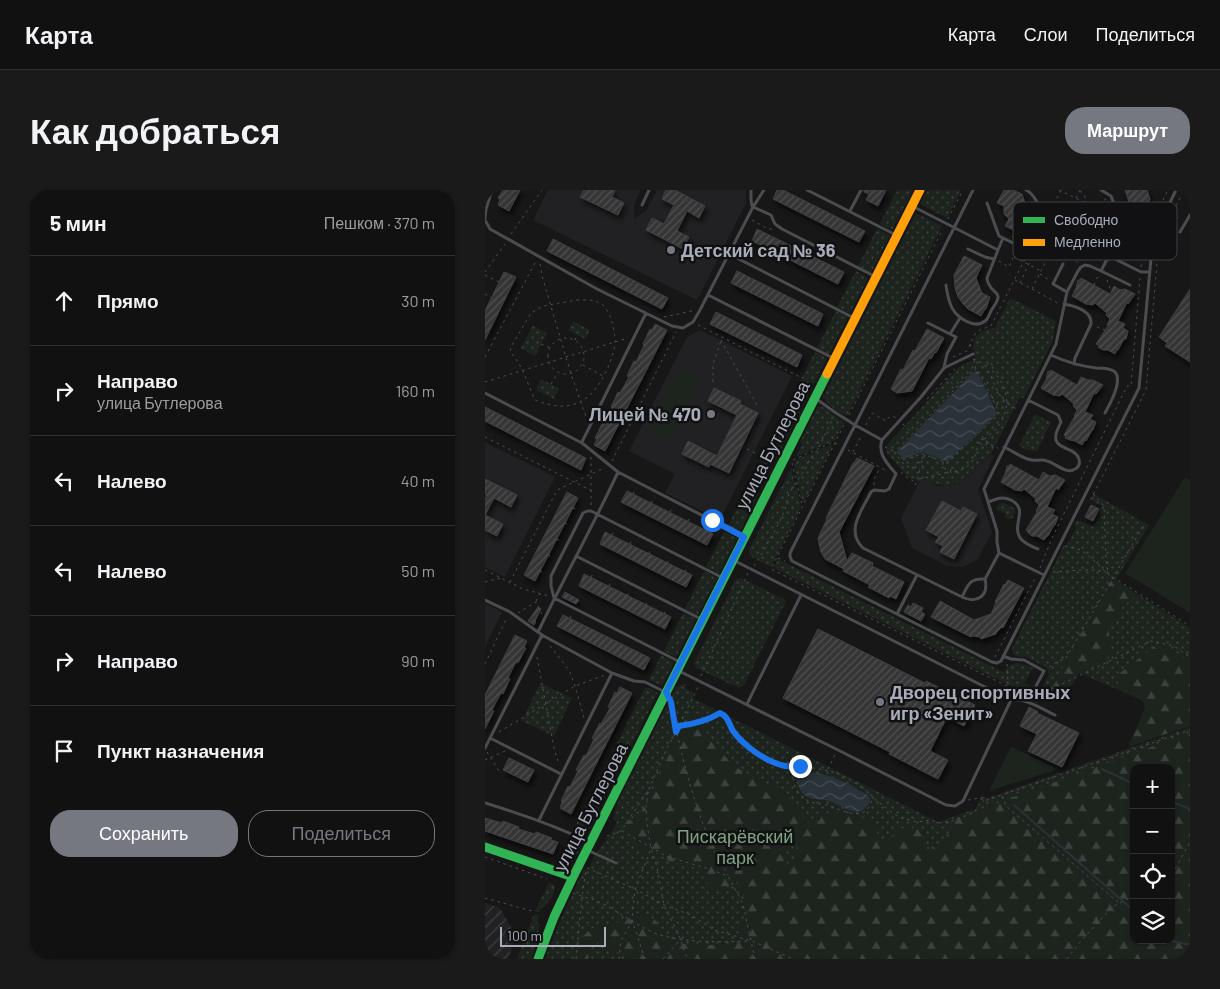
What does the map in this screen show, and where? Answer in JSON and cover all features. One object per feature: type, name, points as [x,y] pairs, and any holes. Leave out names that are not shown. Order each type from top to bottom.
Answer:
[{"type":"street","name":"улица Бутлерова","points":[[538,959],[554,917],[573,877],[920,190]]},
{"type":"street","points":[[485,847],[573,877]]},
{"type":"lane","points":[[491,190],[485,219],[490,229],[597,290],[672,326],[683,328],[693,322],[747,218],[764,190]]},
{"type":"lane","points":[[642,205],[649,190]]},
{"type":"lane","points":[[751,190],[753,207]]},
{"type":"lane","points":[[807,190],[897,235]]},
{"type":"lane","points":[[850,212],[861,190]]},
{"type":"lane","points":[[973,190],[789,555],[792,561],[993,662],[997,663],[1005,657],[1044,575],[1139,388],[1150,260]]},
{"type":"lane","points":[[1101,190],[1111,196],[1113,202]]},
{"type":"lane","points":[[1170,202],[1176,190]]},
{"type":"lane","points":[[1029,191],[1036,202]]},
{"type":"lane","points":[[987,203],[999,236],[1013,243]]},
{"type":"lane","points":[[911,206],[998,250]]},
{"type":"lane","points":[[753,207],[771,215],[775,224],[782,229],[875,277]]},
{"type":"lane","points":[[1180,232],[1190,216]]},
{"type":"lane","points":[[946,284],[951,306],[960,318],[975,324],[986,320],[998,296],[989,288],[987,278],[1003,238]]},
{"type":"lane","points":[[968,249],[985,257],[994,258]]},
{"type":"lane","points":[[729,254],[855,318]]},
{"type":"lane","points":[[1103,272],[1107,260]]},
{"type":"lane","points":[[1118,260],[1141,272],[1149,272]]},
{"type":"lane","points":[[1063,264],[1053,284],[1067,292]]},
{"type":"lane","points":[[973,354],[944,368],[882,440],[880,446],[881,454],[896,474],[889,489],[871,492],[856,523],[855,536],[863,548],[962,597],[973,600],[982,596],[986,589],[985,579],[999,553],[997,531],[984,489],[1056,344],[1067,292],[1081,267],[1085,265],[1131,286]]},
{"type":"lane","points":[[708,295],[834,359]]},
{"type":"lane","points":[[1064,304],[1086,312],[1092,320],[1074,364]]},
{"type":"lane","points":[[582,443],[646,313]]},
{"type":"lane","points":[[951,334],[960,318]]},
{"type":"lane","points":[[928,323],[956,337],[947,354],[944,368]]},
{"type":"lane","points":[[1051,355],[1085,367],[1109,369],[1117,374],[1116,393],[1105,413]]},
{"type":"lane","points":[[485,393],[582,443],[618,472],[744,537]]},
{"type":"lane","points":[[815,398],[847,420],[882,440]]},
{"type":"lane","points":[[1003,449],[1031,460],[1047,460],[1069,471],[1074,470],[1078,466],[1078,456],[1060,446],[1055,438],[1061,422],[1058,415],[1028,400]]},
{"type":"lane","points":[[538,632],[554,598],[599,515],[618,472]]},
{"type":"lane","points":[[988,502],[1004,498],[1017,503],[1020,511],[1017,527],[1021,539],[1038,549]]},
{"type":"lane","points":[[723,578],[591,511],[587,511],[583,513],[551,576],[551,586],[554,598],[747,704],[946,805],[955,806],[963,801],[1011,700]]},
{"type":"lane","points":[[999,553],[1044,575]]},
{"type":"lane","points":[[577,556],[703,620]]},
{"type":"lane","points":[[733,560],[1011,700],[1026,701],[1055,715]]},
{"type":"lane","points":[[897,614],[917,575]]},
{"type":"lane","points":[[962,597],[969,583],[978,578],[985,579]]},
{"type":"lane","points":[[747,704],[801,595]]},
{"type":"lane","points":[[485,600],[510,612],[542,635],[612,673],[634,681],[645,682],[666,692]]},
{"type":"lane","points":[[485,749],[542,635]]},
{"type":"lane","points":[[1005,657],[1024,660],[1044,670],[1036,686]]},
{"type":"lane","points":[[539,820],[612,673]]},
{"type":"lane","points":[[490,738],[561,774]]},
{"type":"lane","points":[[485,802],[539,820],[569,833],[616,863]]},
{"type":"path","points":[[499,282],[485,273],[542,190]]},
{"type":"path","points":[[963,190],[771,569],[1027,696]]},
{"type":"path","points":[[1055,202],[1061,190],[1075,198],[1084,202],[1086,199],[1083,193],[1079,190],[1075,198],[1073,202]]},
{"type":"path","points":[[1162,202],[1168,190]]},
{"type":"path","points":[[1104,202],[1108,194]]},
{"type":"path","points":[[747,218],[768,229],[782,229]]},
{"type":"path","points":[[538,256],[550,304],[589,427]]},
{"type":"path","points":[[485,357],[538,256]]},
{"type":"path","points":[[994,258],[1009,267],[1013,257]]},
{"type":"path","points":[[1019,260],[1041,271]]},
{"type":"path","points":[[1020,283],[1033,260]]},
{"type":"path","points":[[1032,289],[1046,260]]},
{"type":"path","points":[[1062,260],[1063,264]]},
{"type":"path","points":[[1074,260],[1081,267]]},
{"type":"path","points":[[993,662],[1127,386],[1131,386],[1142,260]]},
{"type":"path","points":[[953,357],[967,351],[975,334],[991,326],[1023,262]]},
{"type":"path","points":[[1094,284],[1103,272]]},
{"type":"path","points":[[1103,272],[1111,291]]},
{"type":"path","points":[[1040,274],[1053,284]]},
{"type":"path","points":[[1014,280],[1064,304]]},
{"type":"path","points":[[485,294],[491,298]]},
{"type":"path","points":[[591,300],[603,305],[609,314],[613,326],[615,342],[612,359],[603,376],[594,391],[581,402],[565,406],[548,405],[535,400],[523,370],[510,352],[511,346],[531,313],[550,304],[591,300]]},
{"type":"path","points":[[656,318],[700,310]]},
{"type":"path","points":[[693,322],[800,377]]},
{"type":"path","points":[[1091,324],[1105,330]]},
{"type":"path","points":[[510,582],[557,490],[610,466],[678,327]]},
{"type":"path","points":[[575,340],[577,335]]},
{"type":"path","points":[[485,382],[635,335]]},
{"type":"path","points":[[713,382],[713,364],[721,337]]},
{"type":"path","points":[[561,339],[575,340],[583,351],[584,361],[582,365],[571,374],[558,372],[549,362],[550,348],[561,339]]},
{"type":"path","points":[[721,340],[757,404]]},
{"type":"path","points":[[541,344],[550,348]]},
{"type":"path","points":[[943,462],[943,467],[953,474],[972,462],[978,444],[995,430],[1002,420],[1005,411],[1006,394],[1003,383],[978,360],[972,360]]},
{"type":"path","points":[[986,366],[991,362],[993,366],[989,369]]},
{"type":"path","points":[[582,365],[603,376]]},
{"type":"path","points":[[928,398],[958,366]]},
{"type":"path","points":[[989,369],[995,386],[1005,402],[1022,412]]},
{"type":"path","points":[[895,452],[972,372],[978,371],[999,412],[998,415],[947,463],[925,454],[901,460]]},
{"type":"path","points":[[551,384],[558,372]]},
{"type":"path","points":[[946,378],[957,387]]},
{"type":"path","points":[[996,406],[1005,402]]},
{"type":"path","points":[[702,672],[750,569],[757,562],[778,525],[789,493],[818,449],[836,413]]},
{"type":"path","points":[[852,453],[872,413],[887,421],[888,418],[893,416],[912,433]]},
{"type":"path","points":[[485,437],[592,490]]},
{"type":"path","points":[[984,439],[986,439],[987,443],[1003,449]]},
{"type":"path","points":[[980,442],[983,446],[987,443]]},
{"type":"path","points":[[803,507],[792,461],[831,443],[835,443],[891,473],[896,474],[900,470],[916,484],[920,470],[923,467],[921,463],[925,454]]},
{"type":"path","points":[[885,450],[886,444]]},
{"type":"path","points":[[880,446],[895,452],[904,465],[920,470]]},
{"type":"path","points":[[747,449],[775,463]]},
{"type":"path","points":[[591,450],[591,511]]},
{"type":"path","points":[[916,468],[917,463],[921,463]]},
{"type":"path","points":[[874,490],[874,479],[880,467]]},
{"type":"path","points":[[918,479],[949,471]]},
{"type":"path","points":[[633,494],[639,483]]},
{"type":"path","points":[[651,503],[657,492]]},
{"type":"path","points":[[1093,494],[1104,506],[1107,573]]},
{"type":"path","points":[[1044,670],[1066,658],[1145,523]]},
{"type":"path","points":[[612,535],[618,525]]},
{"type":"path","points":[[630,544],[636,534]]},
{"type":"path","points":[[649,554],[654,543]]},
{"type":"path","points":[[1059,545],[1081,550],[1107,573]]},
{"type":"path","points":[[667,563],[672,552]]},
{"type":"path","points":[[548,555],[559,561]]},
{"type":"path","points":[[777,557],[789,563],[792,561]]},
{"type":"path","points":[[685,572],[691,562]]},
{"type":"path","points":[[591,577],[596,566]]},
{"type":"path","points":[[1044,575],[1053,572],[1086,569],[1095,569],[1107,573],[1190,626]]},
{"type":"path","points":[[485,570],[523,589],[554,598]]},
{"type":"path","points":[[540,571],[551,576]]},
{"type":"path","points":[[609,586],[615,576]]},
{"type":"path","points":[[485,582],[502,578]]},
{"type":"path","points":[[627,596],[633,585]]},
{"type":"path","points":[[514,615],[536,602],[541,593]]},
{"type":"path","points":[[646,605],[651,594]]},
{"type":"path","points":[[536,602],[544,619]]},
{"type":"path","points":[[664,614],[669,603]]},
{"type":"path","points":[[485,664],[510,612]]},
{"type":"path","points":[[542,635],[569,670],[586,725]]},
{"type":"path","points":[[1026,701],[1151,641],[1174,646],[1190,657]]},
{"type":"path","points":[[535,649],[554,748],[561,774]]},
{"type":"path","points":[[1005,657],[1008,687]]},
{"type":"path","points":[[490,738],[575,686],[612,673]]},
{"type":"path","points":[[1026,701],[1027,696],[1036,686]]},
{"type":"path","points":[[607,836],[621,830],[648,791],[667,748],[697,690]]},
{"type":"path","points":[[666,692],[671,702],[676,732],[694,797],[708,839],[743,904],[755,959]]},
{"type":"path","points":[[679,726],[707,720],[722,713],[734,732],[749,748],[778,763],[785,766],[800,766],[828,771],[853,781],[894,814],[902,818],[917,822],[931,820],[940,823],[952,821],[975,812],[979,804],[984,801],[1190,730]]},
{"type":"path","points":[[485,760],[511,748]]},
{"type":"path","points":[[485,749],[499,772]]},
{"type":"path","points":[[828,771],[838,750]]},
{"type":"path","points":[[800,766],[794,777],[797,791],[804,799],[848,812],[862,813],[868,809],[872,797]]},
{"type":"path","points":[[648,791],[646,807],[647,824],[664,905],[681,940],[685,954],[689,959]]},
{"type":"path","points":[[1001,795],[1006,806],[1119,904]]},
{"type":"path","points":[[963,801],[980,798],[984,801]]},
{"type":"path","points":[[621,830],[669,857],[728,876]]},
{"type":"path","points":[[1175,868],[1190,842]]},
{"type":"path","points":[[619,959],[621,941],[632,920],[635,889],[651,848]]},
{"type":"path","points":[[485,857],[547,879]]},
{"type":"path","points":[[575,959],[587,867],[635,889],[664,905],[691,915],[714,930],[752,941],[793,959]]},
{"type":"path","points":[[572,893],[598,901],[647,930],[681,940],[752,941]]},
{"type":"path","points":[[485,898],[532,912]]},
{"type":"path","points":[[1067,959],[1112,907],[1130,898]]},
{"type":"path","points":[[632,920],[645,959]]},
{"type":"path","points":[[663,959],[681,940]]},
{"type":"shaded area","name":"Детский сад № 36","points":[[548,190],[641,190],[634,204],[634,219],[646,211],[657,190],[746,190],[746,203],[697,300],[533,220]]},
{"type":"shaded area","name":"Лицей № 470","points":[[700,330],[792,376],[720,520],[665,493],[675,474],[629,451],[687,337]]},
{"type":"shaded area","points":[[485,442],[555,477],[505,577],[485,567]]},
{"type":"shaded area","points":[[991,455],[994,456],[978,489],[992,532],[978,559],[963,567],[948,566],[912,548],[901,518],[921,479],[938,486],[955,484]]},
{"type":"shaded area","points":[[485,603],[502,612],[485,647]]},
{"type":"shaded area","points":[[485,903],[500,908],[516,936],[508,959],[485,959]]},
{"type":"green space","points":[[897,190],[913,190],[892,230],[880,224]]},
{"type":"green space","points":[[928,190],[961,190],[947,218],[920,204]]},
{"type":"green space","points":[[916,213],[942,226],[847,416],[833,408],[823,397]]},
{"type":"green space","points":[[877,229],[890,235],[871,273],[858,266]]},
{"type":"green space","points":[[856,271],[868,278],[850,313],[837,307]]},
{"type":"green space","points":[[1010,298],[1056,321],[1052,342],[1024,398],[1020,397],[991,454],[961,480],[947,486],[922,479],[919,482],[907,476],[887,453],[887,445],[959,367],[975,360],[973,347],[978,334],[995,328]]},
{"type":"green space","points":[[836,311],[848,317],[829,354],[817,348]]},
{"type":"green space","points":[[573,321],[590,330],[585,339],[568,330]]},
{"type":"green space","points":[[533,325],[547,333],[535,356],[521,348]]},
{"type":"green space","points":[[815,352],[827,358],[775,461],[763,455]]},
{"type":"green space","points":[[680,368],[701,378],[670,439],[649,428]]},
{"type":"green space","points":[[541,379],[559,388],[554,399],[536,390]]},
{"type":"green space","points":[[818,406],[825,408],[844,422],[835,440],[796,457],[802,444],[800,442]]},
{"type":"green space","points":[[1035,414],[1051,422],[1037,451],[1019,446]]},
{"type":"green space","points":[[831,445],[804,502],[802,501],[794,465],[796,460]]},
{"type":"green space","points":[[761,459],[770,463],[757,488],[749,484]]},
{"type":"green space","points":[[791,468],[801,507],[771,567],[750,556],[749,550]]},
{"type":"green space","points":[[1185,477],[1190,480],[1190,613],[1125,573]]},
{"type":"green space","points":[[747,487],[759,493],[740,532],[728,526]]},
{"type":"green space","points":[[1094,494],[1149,525],[1116,580],[1111,581],[1068,657],[1053,687],[1053,692],[1038,699],[1037,703],[1030,699],[1031,696],[774,568],[778,559],[1003,672],[1013,664],[1029,666],[1033,668],[1025,683],[1040,691],[1049,674],[1047,668],[1024,656],[1016,656],[1013,654],[1012,649],[1064,545],[1067,545],[1076,528],[1074,524],[1076,521],[1080,521],[1093,526],[1102,506],[1091,500]]},
{"type":"green space","points":[[1004,503],[1014,508],[1015,512],[1012,519],[1004,517],[1006,514],[996,509],[999,504]]},
{"type":"green space","points":[[724,532],[737,538],[719,573],[706,567]]},
{"type":"green space","points":[[704,571],[717,578],[698,615],[685,609]]},
{"type":"green space","points":[[741,578],[786,601],[744,685],[739,688],[696,668],[694,663],[736,579]]},
{"type":"green space","points":[[1116,580],[1137,594],[1123,606],[1109,625],[1109,658],[1079,673],[1072,685],[1060,697],[1053,695],[1053,687],[1068,657],[1111,581]]},
{"type":"green space","points":[[1137,594],[1190,628],[1190,662],[1169,648],[1116,676],[1121,691],[1079,673],[1109,657],[1109,625],[1123,606]]},
{"type":"green space","points":[[683,613],[696,619],[676,657],[664,651]]},
{"type":"green space","points":[[1158,644],[1169,648],[1190,662],[1190,726],[1128,747],[1145,708],[1143,701],[1121,691],[1116,676]]},
{"type":"green space","points":[[661,655],[674,662],[662,686],[649,680]]},
{"type":"green space","points":[[540,683],[572,698],[554,736],[522,721]]},
{"type":"green space","name":"Пискарёвский парк","points":[[683,684],[686,684],[685,688],[694,693],[692,698],[938,822],[975,809],[980,802],[980,796],[987,798],[1190,727],[1190,959],[545,959],[584,869],[588,870],[595,855],[602,859],[603,855],[597,852],[617,822],[613,819],[618,802],[676,687]]},
{"type":"green space","points":[[645,688],[650,688],[658,693],[585,837],[572,832]]},
{"type":"green space","name":"Пискарёвский парк","points":[[687,716],[696,716],[702,722],[706,736],[734,766],[763,783],[780,787],[787,793],[800,814],[809,823],[817,822],[827,813],[843,812],[864,818],[877,828],[877,839],[880,846],[897,831],[908,826],[919,830],[930,850],[946,837],[956,818],[1190,733],[1190,959],[627,959],[600,942],[591,944],[588,959],[577,959],[575,955],[582,937],[593,928],[627,920],[635,913],[642,913],[655,920],[668,937],[681,944],[734,946],[737,943],[740,926],[746,924],[746,902],[737,881],[731,883],[724,894],[712,889],[693,867],[685,868],[679,863],[672,863],[656,852],[647,854],[622,833],[621,825],[636,816],[647,803],[670,747]],"holes":[[[788,835],[793,836],[796,852],[794,863],[789,865],[784,861],[783,855],[786,853]]]},
{"type":"green space","points":[[1012,747],[1058,769],[989,791]]},
{"type":"green space","points":[[570,836],[583,843],[574,860],[561,856]]},
{"type":"green space","points":[[549,882],[555,885],[553,894],[539,912],[535,911]]},
{"type":"green space","points":[[534,914],[539,916],[537,923],[540,924],[538,940],[531,959],[517,959]]},
{"type":"water","points":[[973,372],[978,373],[997,414],[948,461],[924,452],[904,458],[897,453],[897,452]]},
{"type":"water","points":[[811,772],[835,778],[856,788],[870,797],[868,805],[861,810],[853,811],[826,800],[806,796],[799,787],[797,779],[801,773]]},
{"type":"building","points":[[503,190],[520,190],[509,211],[498,205],[500,199],[498,198]]},
{"type":"building","points":[[584,190],[615,190],[612,197],[624,203],[618,215],[580,197]]},
{"type":"building","points":[[666,190],[675,190],[705,206],[699,218],[687,211],[677,231],[689,237],[683,249],[646,230],[652,218],[664,224],[674,205],[662,199]]},
{"type":"building","points":[[777,190],[783,190],[865,231],[859,242],[773,199]]},
{"type":"building","points":[[864,190],[886,190],[878,206],[866,200],[869,194],[864,192]]},
{"type":"building","points":[[1004,190],[1013,190],[1022,194],[1025,202],[1013,202],[1013,230],[1005,226],[1009,219],[1004,214],[1004,206],[997,203]]},
{"type":"building","points":[[1125,190],[1147,190],[1150,199],[1149,202],[1129,202]]},
{"type":"building","points":[[757,229],[844,272],[838,284],[752,241]]},
{"type":"building","points":[[553,239],[668,298],[662,309],[547,251]]},
{"type":"building","points":[[964,256],[982,265],[976,278],[982,293],[990,297],[986,309],[981,316],[964,305],[958,297],[955,288],[954,275]]},
{"type":"building","points":[[737,271],[823,314],[818,326],[731,283]]},
{"type":"building","points":[[504,272],[516,277],[485,340],[485,311]]},
{"type":"building","points":[[1081,278],[1110,294],[1114,286],[1120,290],[1125,289],[1135,294],[1128,304],[1127,302],[1118,321],[1125,324],[1123,328],[1128,331],[1126,339],[1124,339],[1115,354],[1108,350],[1103,350],[1096,344],[1108,326],[1110,319],[1106,315],[1107,313],[1095,303],[1093,305],[1086,304],[1072,296],[1078,280]]},
{"type":"building","points":[[1190,289],[1190,362],[1165,346],[1167,343],[1159,337]]},
{"type":"building","points":[[716,312],[802,355],[797,367],[710,324]]},
{"type":"building","points":[[655,324],[667,330],[605,451],[594,445],[597,439],[595,438],[612,408],[618,392],[620,393],[629,377],[627,376],[634,361],[636,362],[650,329],[652,330]]},
{"type":"building","points":[[927,329],[944,338],[936,353],[931,359],[929,358],[912,391],[897,393],[891,389],[901,369],[903,370]]},
{"type":"building","points":[[1051,370],[1077,385],[1081,377],[1103,385],[1096,394],[1094,393],[1085,412],[1093,415],[1090,419],[1096,422],[1093,430],[1082,445],[1065,438],[1064,435],[1077,410],[1073,406],[1074,404],[1062,394],[1060,396],[1053,395],[1041,388],[1046,380],[1048,371],[1050,372]]},
{"type":"building","points":[[714,388],[741,401],[740,404],[758,413],[729,473],[710,464],[709,467],[682,454],[688,441],[717,456],[737,415],[708,401]]},
{"type":"building","points":[[485,407],[586,458],[581,470],[485,421]]},
{"type":"building","points":[[857,458],[874,466],[839,532],[847,561],[852,553],[873,563],[872,566],[904,582],[896,599],[890,596],[889,598],[868,587],[870,585],[825,559],[821,552],[818,538],[826,518]]},
{"type":"building","points":[[1010,464],[1039,480],[1043,472],[1065,480],[1058,490],[1056,488],[1047,507],[1055,510],[1052,514],[1058,517],[1055,525],[1044,540],[1037,536],[1032,536],[1026,530],[1037,512],[1039,505],[1035,501],[1036,499],[1024,489],[1022,491],[1015,490],[1001,482],[1007,466]]},
{"type":"building","points":[[485,479],[517,495],[511,507],[494,498],[485,515],[487,495],[485,494]]},
{"type":"building","points":[[627,491],[713,534],[707,545],[621,502]]},
{"type":"building","points":[[567,492],[578,498],[535,581],[524,575]]},
{"type":"building","points":[[942,501],[961,511],[963,507],[977,514],[954,559],[940,552],[943,546],[935,542],[939,537],[926,530]]},
{"type":"building","points":[[1091,505],[1099,509],[1093,521],[1085,517]]},
{"type":"building","points":[[485,515],[503,524],[497,536],[485,530]]},
{"type":"building","points":[[605,532],[692,575],[686,587],[600,544]]},
{"type":"building","points":[[584,574],[671,617],[665,629],[579,586]]},
{"type":"building","points":[[1008,580],[1024,588],[1003,628],[996,634],[981,639],[980,637],[971,637],[931,617],[940,601],[974,620],[991,614],[1004,584]]},
{"type":"building","points":[[565,592],[579,600],[576,604],[562,597]]},
{"type":"building","points":[[913,603],[923,608],[921,612],[925,614],[921,621],[904,612],[908,605],[911,607]]},
{"type":"building","points":[[538,607],[541,609],[534,625],[528,621]]},
{"type":"building","points":[[563,615],[650,658],[644,670],[557,626]]},
{"type":"building","name":"Дворец спортивных игр «Зенит»","points":[[818,629],[925,683],[926,681],[975,705],[964,726],[947,717],[930,751],[948,760],[938,779],[889,754],[890,752],[783,698]]},
{"type":"building","points":[[515,635],[527,641],[524,647],[526,648],[518,663],[516,662],[508,678],[510,679],[492,710],[494,711],[485,729],[485,695]]},
{"type":"building","points":[[620,687],[632,693],[571,814],[560,808],[561,801],[578,771],[576,770],[584,755],[586,756],[594,739],[592,738],[610,708],[608,707],[615,692],[617,693]]},
{"type":"building","points":[[1029,707],[1037,713],[1079,733],[1062,767],[1028,751],[1037,734],[1020,726]]},
{"type":"building","points":[[509,758],[534,770],[528,782],[503,770]]},
{"type":"building","points":[[485,818],[502,823],[503,821],[519,827],[518,829],[535,834],[536,832],[552,838],[551,840],[558,842],[553,854],[485,831]]},
{"type":"waterway","points":[[1102,769],[1130,782]]},
{"type":"waterway","points":[[1175,803],[1190,809]]},
{"type":"waterway","points":[[1014,805],[1130,907]]},
{"type":"waterway","points":[[1175,942],[1190,944]]},
{"type":"traffic: fast","points":[[538,959],[554,917],[573,877],[827,374]]},
{"type":"traffic: fast","points":[[485,847],[573,877]]},
{"type":"traffic: slow","points":[[827,374],[920,190]]},
{"type":"place","name":"Детский сад № 36","points":[[671,250]]},
{"type":"place","name":"Лицей № 470","points":[[711,414]]},
{"type":"place","name":"Дворец спортивных игр «Зенит»","points":[[880,702]]},
{"type":"route","points":[[712,520],[744,537],[666,692],[671,702],[676,732],[679,726],[707,720],[722,713],[734,732],[749,748],[785,766],[800,766]]}]
